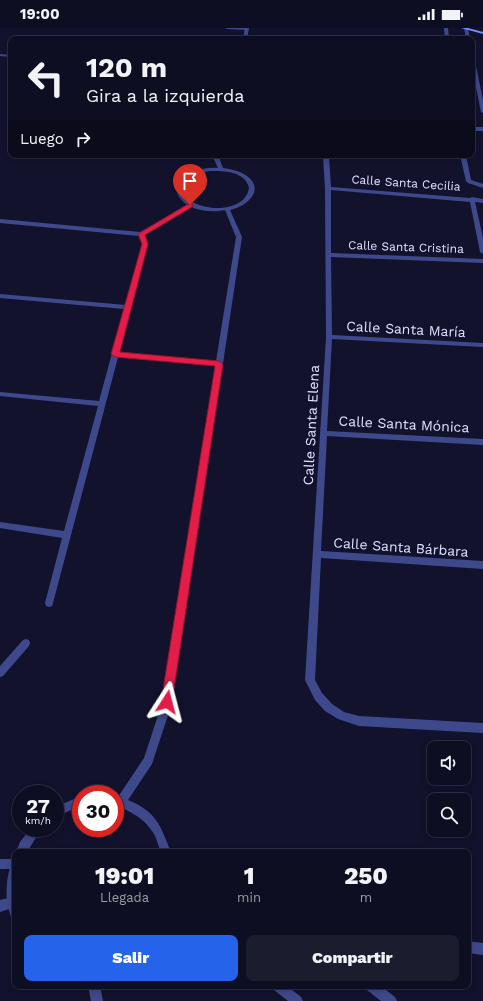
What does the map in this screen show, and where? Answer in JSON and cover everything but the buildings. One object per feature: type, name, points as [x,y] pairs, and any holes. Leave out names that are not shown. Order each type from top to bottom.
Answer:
[{"type":"street","points":[[227,28],[247,29]]},
{"type":"street","points":[[465,28],[483,33]]},
{"type":"street","points":[[475,72],[483,112]]},
{"type":"street","points":[[216,158],[221,169]]},
{"type":"street","name":"Calle Santa Elena","points":[[326,158],[328,188],[329,337],[310,680],[315,694],[324,705],[340,716],[359,721],[483,728]]},
{"type":"street","points":[[464,158],[468,180],[483,186]]},
{"type":"street","points":[[221,169],[241,174],[249,180],[252,186],[252,193],[248,200],[239,206],[214,210],[201,209],[182,200],[178,193],[178,186],[183,179],[200,171],[221,169]]},
{"type":"street","name":"Calle Santa Cecilia","points":[[328,188],[483,201]]},
{"type":"street","points":[[472,199],[483,252]]},
{"type":"street","points":[[0,221],[141,234],[190,205]]},
{"type":"street","points":[[124,793],[148,761],[167,702],[239,237],[227,209]]},
{"type":"street","points":[[49,603],[145,244],[141,234]]},
{"type":"street","name":"Calle Santa Cristina","points":[[329,255],[483,261]]},
{"type":"street","points":[[0,296],[128,307]]},
{"type":"street","name":"Calle Santa María","points":[[329,337],[483,345]]},
{"type":"street","points":[[115,354],[219,364]]},
{"type":"street","points":[[0,394],[102,404]]},
{"type":"street","name":"Calle Santa Mónica","points":[[323,433],[483,442]]},
{"type":"street","points":[[0,525],[67,535]]},
{"type":"street","name":"Calle Santa Bárbara","points":[[316,554],[483,565]]},
{"type":"street","points":[[0,673],[26,643]]},
{"type":"street","points":[[124,804],[140,812],[157,830],[165,849]]},
{"type":"street","points":[[23,849],[30,837]]},
{"type":"street","points":[[0,864],[12,864]]},
{"type":"street","points":[[0,906],[12,908]]},
{"type":"street","points":[[471,948],[483,949]]},
{"type":"street","points":[[95,989],[97,1001]]},
{"type":"street","points":[[282,989],[297,1001]]},
{"type":"street","points":[[375,989],[391,1001]]},
{"type":"route","points":[[167,702],[219,364],[115,354],[145,244],[141,234],[190,205]]}]
